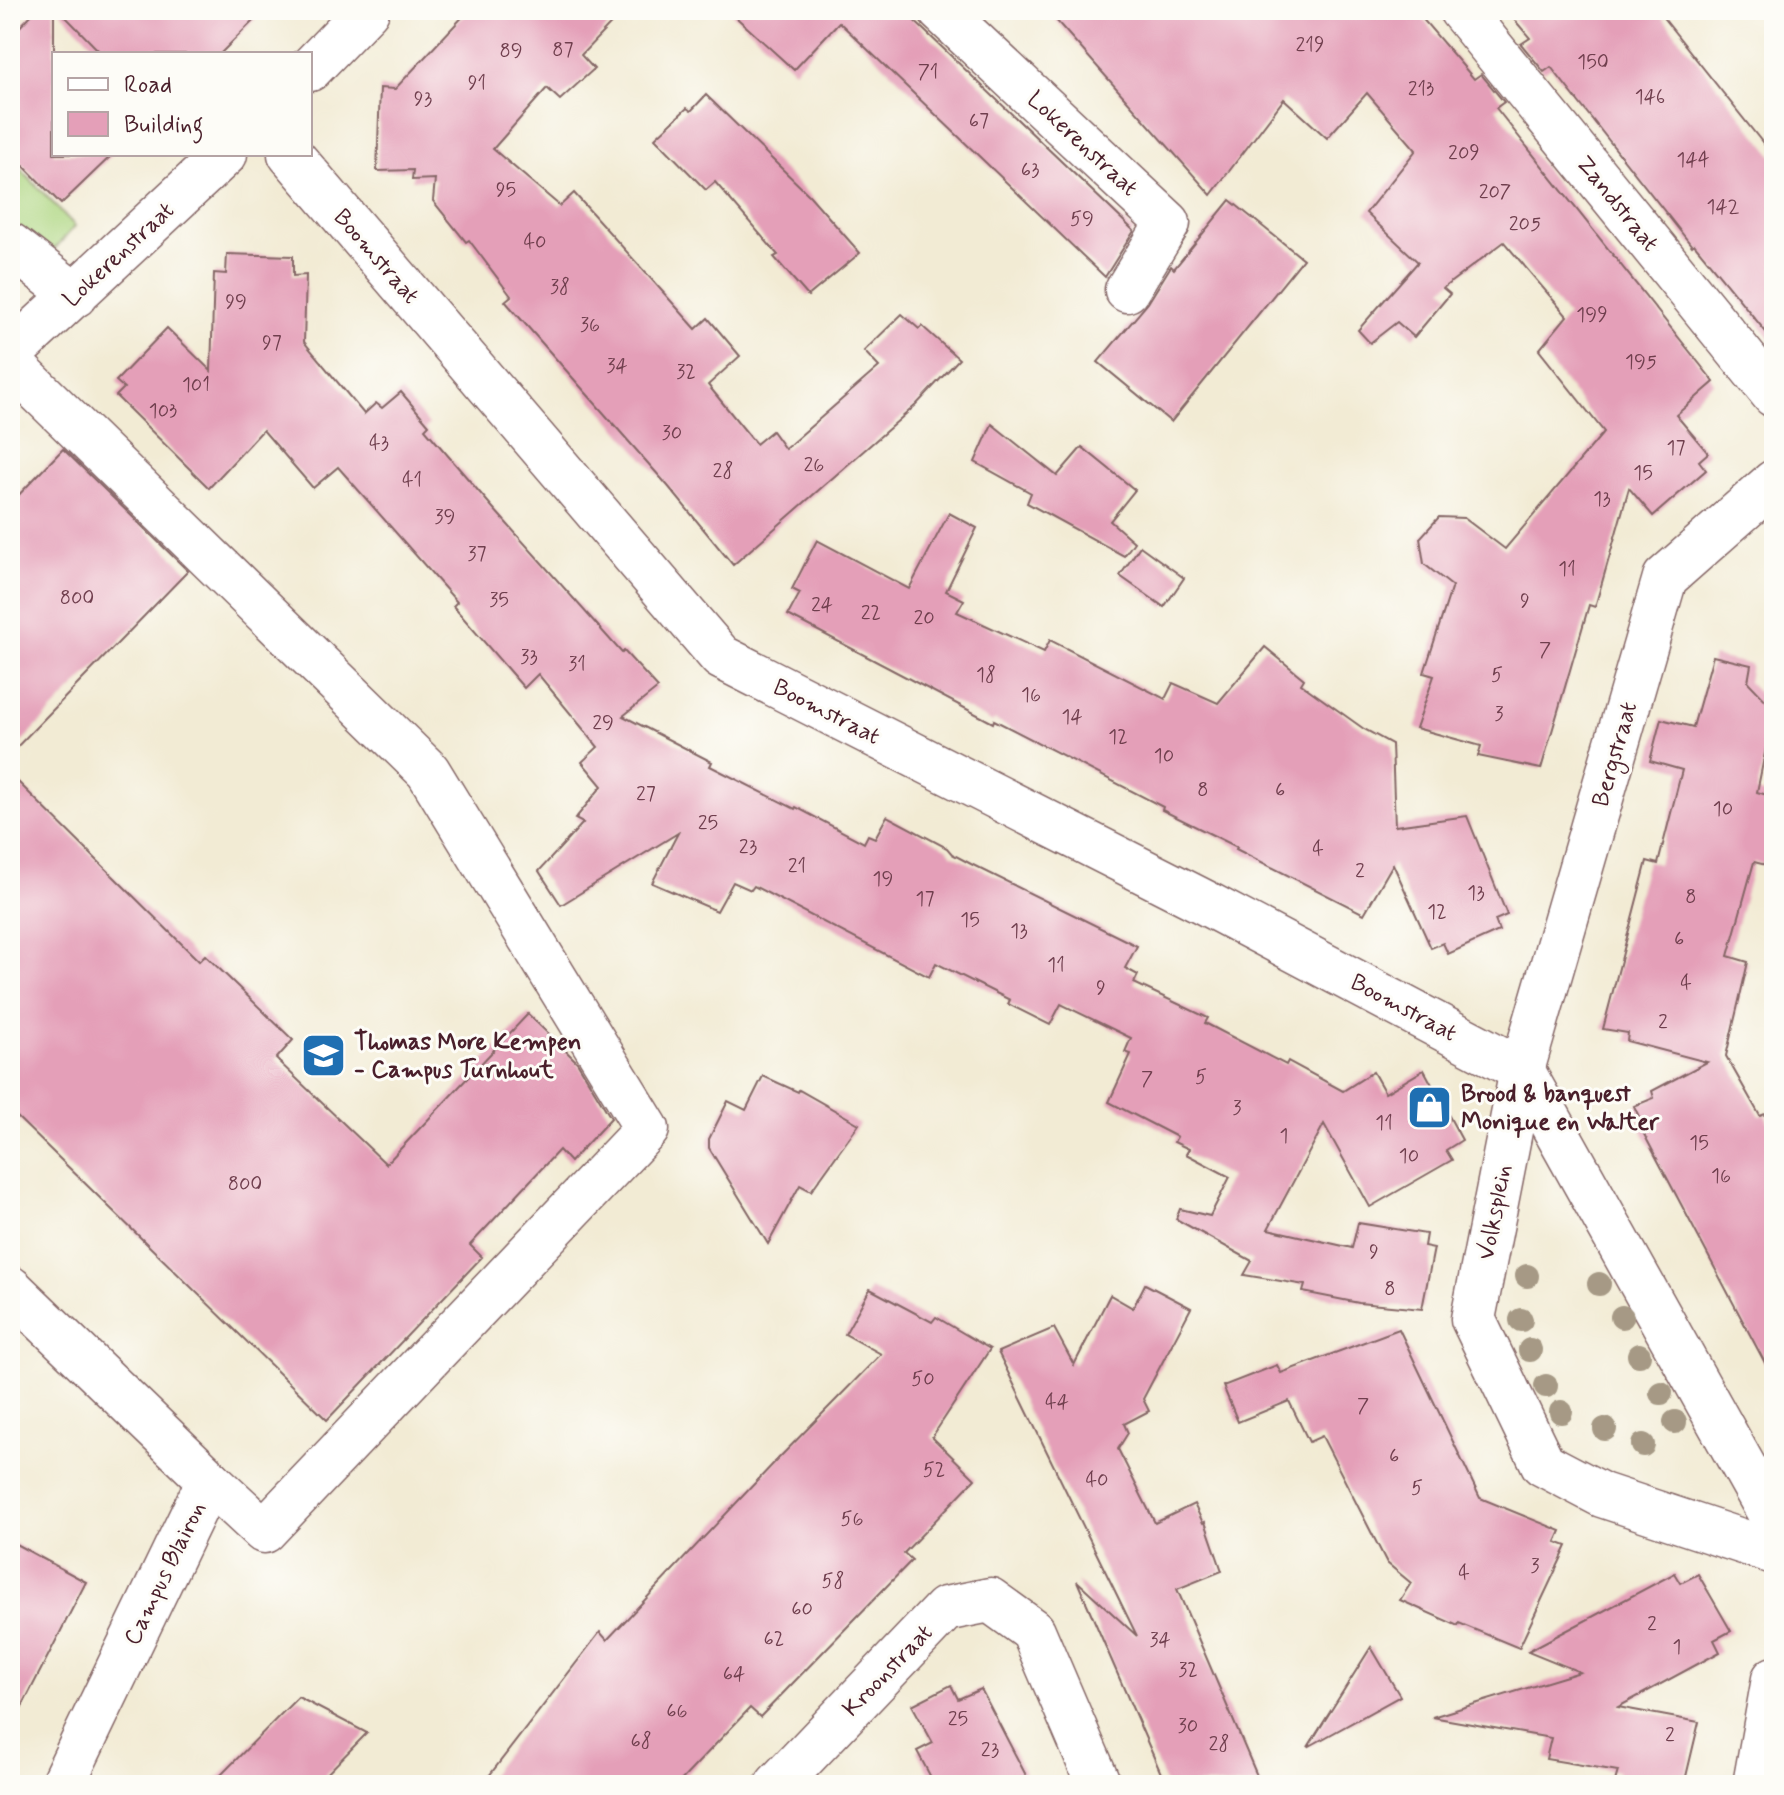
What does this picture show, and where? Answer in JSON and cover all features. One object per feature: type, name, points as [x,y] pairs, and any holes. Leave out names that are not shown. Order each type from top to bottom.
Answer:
[{"type":"street","points":[[312,67],[367,10]]},
{"type":"street","name":"Lokerenstraat","points":[[940,10],[1168,223],[1127,290]]},
{"type":"street","name":"Zandstraat","points":[[1461,10],[1774,395]]},
{"type":"street","name":"Lokerenstraat","points":[[10,354],[223,156]]},
{"type":"street","name":"Boomstraat","points":[[292,156],[721,657],[1216,909],[1522,1070]]},
{"type":"street","points":[[10,245],[75,295]]},
{"type":"street","points":[[10,363],[428,771],[647,1129],[264,1531],[209,1480]]},
{"type":"street","name":"Bergstraat","points":[[1522,1070],[1665,578],[1774,482]]},
{"type":"street","points":[[1522,1070],[1774,1521]]},
{"type":"street","name":"Volksplein","points":[[1522,1070],[1473,1319],[1543,1464],[1602,1495],[1774,1552]]},
{"type":"street","name":"Campus Blairon","points":[[10,1288],[209,1480],[62,1785]]},
{"type":"street","name":"Kroonstraat","points":[[777,1785],[945,1609],[990,1600],[1033,1631],[1099,1785]]},
{"type":"street","points":[[1755,1785],[1774,1679]]},
{"type":"green space","points":[[10,158],[75,226],[44,261],[10,235]]},
{"type":"building","points":[[36,10],[54,10],[52,156],[111,156],[61,204],[10,152],[10,37]]},
{"type":"building","points":[[59,10],[264,10],[222,52],[100,52]]},
{"type":"building","points":[[469,10],[624,10],[581,55],[594,69],[560,100],[547,88],[493,149],[560,206],[574,193],[696,329],[708,318],[740,356],[708,385],[756,444],[772,431],[785,449],[879,367],[864,351],[902,314],[919,329],[922,326],[959,359],[916,405],[733,565],[668,486],[505,301],[511,296],[469,240],[466,242],[433,201],[435,179],[412,180],[413,170],[377,171],[380,88],[395,89]]},
{"type":"building","points":[[728,10],[903,10],[1134,231],[1105,277],[839,22],[794,70]]},
{"type":"building","points":[[1047,10],[1415,10],[1474,79],[1481,74],[1504,102],[1496,108],[1714,382],[1676,415],[1708,453],[1699,461],[1706,470],[1653,516],[1629,488],[1595,607],[1589,605],[1541,769],[1478,756],[1481,746],[1416,728],[1434,676],[1424,673],[1452,586],[1424,564],[1420,538],[1439,517],[1464,518],[1505,549],[1604,432],[1539,350],[1567,316],[1504,242],[1443,288],[1450,294],[1414,337],[1397,322],[1370,343],[1358,330],[1418,262],[1366,213],[1416,150],[1367,93],[1327,138],[1284,99],[1211,195]]},
{"type":"building","points":[[1506,10],[1657,10],[1774,157],[1774,342],[1694,244],[1692,246],[1551,67],[1544,72],[1521,44],[1530,38]]},
{"type":"building","points":[[706,95],[810,196],[860,253],[808,296],[774,257],[778,255],[715,182],[706,190],[655,138],[687,108],[691,111]]},
{"type":"building","points":[[1230,200],[1303,259],[1171,422],[1098,362],[1148,303],[1171,266],[1174,269]]},
{"type":"building","points":[[227,254],[293,256],[293,276],[306,275],[304,342],[364,414],[376,403],[382,408],[401,392],[429,425],[425,429],[493,508],[622,653],[624,651],[658,688],[623,716],[712,762],[710,766],[864,843],[868,835],[875,838],[887,816],[971,864],[1137,946],[1125,968],[1138,975],[1134,983],[1208,1018],[1205,1023],[1286,1065],[1288,1061],[1343,1091],[1373,1072],[1385,1093],[1424,1070],[1462,1140],[1446,1150],[1452,1160],[1370,1207],[1324,1124],[1268,1229],[1352,1248],[1358,1223],[1426,1234],[1424,1246],[1434,1248],[1422,1309],[1359,1303],[1303,1292],[1305,1285],[1244,1275],[1252,1261],[1176,1219],[1180,1209],[1210,1216],[1230,1177],[1186,1154],[1189,1149],[1174,1142],[1177,1137],[1109,1102],[1131,1054],[1125,1052],[1131,1038],[1061,1004],[1050,1025],[1008,1004],[1010,1000],[936,963],[929,977],[754,886],[751,890],[733,882],[717,911],[652,883],[678,833],[561,905],[539,871],[583,823],[575,819],[602,786],[582,762],[598,747],[538,674],[524,688],[453,606],[457,602],[338,467],[313,488],[263,430],[209,488],[116,396],[124,388],[116,381],[167,328],[211,371],[214,273],[226,274]]},
{"type":"building","points":[[992,424],[1057,476],[1082,447],[1135,490],[1110,521],[1134,542],[1124,556],[1027,503],[1031,493],[975,462]]},
{"type":"building","points":[[63,449],[188,571],[10,754],[10,504]]},
{"type":"building","points":[[949,513],[977,528],[946,591],[964,600],[957,612],[1044,652],[1050,640],[1165,699],[1173,683],[1218,703],[1265,647],[1304,679],[1301,684],[1364,729],[1392,744],[1395,826],[1467,816],[1507,915],[1495,920],[1499,931],[1448,954],[1443,943],[1431,948],[1393,864],[1364,914],[788,615],[800,593],[792,589],[817,540],[909,589]]},
{"type":"building","points":[[1140,546],[1184,578],[1164,607],[1120,576]]},
{"type":"building","points":[[1713,656],[1751,665],[1748,682],[1774,709],[1757,792],[1774,797],[1774,867],[1754,862],[1728,956],[1748,962],[1726,1056],[1760,1116],[1765,1114],[1774,1134],[1774,1380],[1637,1121],[1640,1119],[1634,1106],[1654,1098],[1652,1091],[1707,1062],[1627,1041],[1628,1033],[1603,1029],[1647,861],[1658,864],[1682,770],[1650,761],[1661,719],[1693,727]]},
{"type":"building","points":[[10,774],[199,961],[205,955],[293,1040],[276,1059],[386,1164],[528,1014],[577,1062],[611,1118],[570,1162],[559,1150],[470,1245],[482,1257],[327,1420],[10,1110]]},
{"type":"building","points":[[763,1076],[799,1090],[859,1124],[811,1191],[800,1185],[768,1244],[709,1148],[709,1139],[728,1101],[746,1110]]},
{"type":"building","points":[[1145,1284],[1191,1308],[1143,1399],[1149,1411],[1124,1424],[1128,1433],[1118,1449],[1155,1523],[1194,1504],[1205,1522],[1222,1571],[1177,1589],[1261,1785],[1166,1785],[1077,1581],[1137,1636],[998,1352],[1054,1328],[1074,1365],[1110,1295],[1133,1308]]},
{"type":"building","points":[[870,1289],[932,1322],[936,1317],[990,1349],[932,1437],[975,1479],[904,1553],[912,1560],[760,1717],[750,1708],[677,1785],[482,1785],[600,1632],[607,1640],[881,1354],[845,1334]]},
{"type":"building","points":[[1399,1329],[1480,1498],[1561,1531],[1556,1542],[1567,1546],[1519,1648],[1459,1623],[1458,1626],[1400,1600],[1411,1583],[1387,1563],[1322,1436],[1309,1442],[1289,1401],[1238,1422],[1223,1386],[1277,1365],[1281,1373]]},
{"type":"building","points":[[10,1541],[86,1582],[10,1730]]},
{"type":"building","points":[[1675,1573],[1681,1583],[1698,1574],[1731,1631],[1714,1640],[1720,1652],[1618,1707],[1699,1722],[1684,1785],[1614,1785],[1618,1771],[1546,1759],[1551,1738],[1432,1717],[1580,1672],[1528,1651]]},
{"type":"building","points":[[1371,1647],[1400,1696],[1308,1747]]},
{"type":"building","points":[[951,1685],[958,1699],[981,1689],[1031,1785],[935,1785],[917,1751],[933,1743],[912,1705]]},
{"type":"building","points":[[298,1697],[367,1733],[316,1785],[211,1785]]},
{"type":"place","name":"Thomas More Kempen - Campus Turnhout","points":[[323,1055]]},
{"type":"place","name":"Brood & banquest Monique en Walter","points":[[1430,1107]]}]
